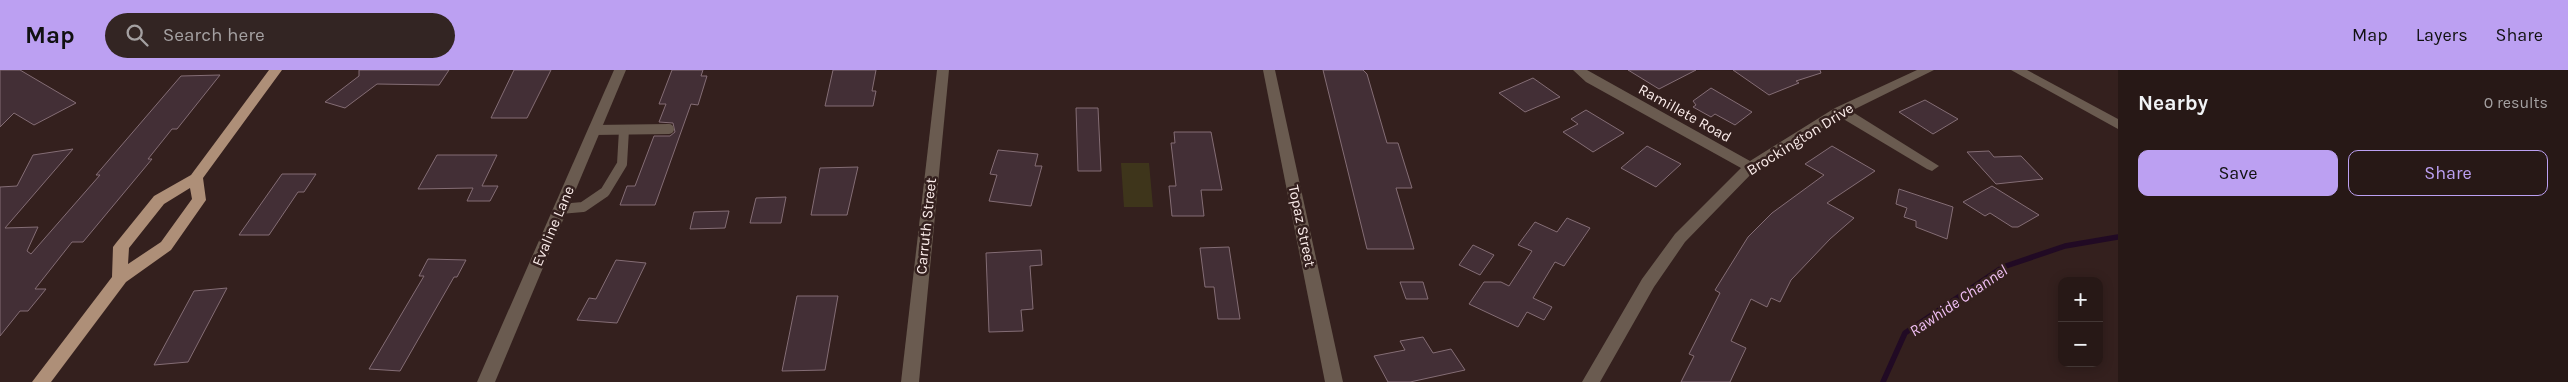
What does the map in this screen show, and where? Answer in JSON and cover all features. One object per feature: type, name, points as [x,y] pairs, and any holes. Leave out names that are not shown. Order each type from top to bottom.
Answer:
[{"type":"main road","points":[[120,278],[121,248],[159,200],[196,178],[276,70]]},
{"type":"main road","points":[[41,382],[120,278],[166,246],[199,200],[196,178]]},
{"type":"street","name":"Evaline Lane","points":[[486,382],[620,70]]},
{"type":"street","name":"Carruth Street","points":[[910,382],[943,70]]},
{"type":"street","name":"Topaz Street","points":[[1269,70],[1334,382]]},
{"type":"street","name":"Ramillete Road","points":[[1579,70],[1750,167]]},
{"type":"street","name":"Brockington Drive","points":[[1591,382],[1648,283],[1680,238],[1750,167],[1840,111],[1928,70]]},
{"type":"street","points":[[2017,70],[2118,125]]},
{"type":"street","points":[[1840,111],[1932,166]]},
{"type":"lane","points":[[594,130],[669,129]]},
{"type":"lane","points":[[560,209],[582,207],[605,192],[622,164],[624,130]]},
{"type":"shaded area","points":[[1121,163],[1149,163],[1153,207],[1124,207]]},
{"type":"building","points":[[0,70],[20,70],[76,103],[34,125],[14,113],[0,127]]},
{"type":"building","points":[[359,70],[449,70],[439,85],[377,84],[345,108],[325,102],[359,76]]},
{"type":"building","points":[[514,70],[551,70],[527,118],[491,118]]},
{"type":"building","points":[[672,70],[703,70],[701,76],[707,76],[698,105],[691,104],[655,205],[620,205],[627,186],[635,186],[654,136],[670,136],[675,132],[673,123],[659,122],[666,104],[659,104]]},
{"type":"building","points":[[833,70],[876,70],[872,91],[876,91],[873,106],[825,106]]},
{"type":"building","points":[[1323,70],[1363,70],[1367,74],[1387,143],[1398,143],[1412,188],[1396,188],[1414,249],[1367,249]]},
{"type":"building","points":[[1628,70],[1696,70],[1659,89]]},
{"type":"building","points":[[1733,70],[1820,70],[1821,73],[1796,81],[1799,83],[1769,95]]},
{"type":"building","points":[[220,75],[177,129],[172,129],[148,159],[152,159],[83,242],[72,242],[35,289],[46,289],[28,311],[20,311],[0,336],[0,187],[17,186],[33,155],[73,149],[5,228],[38,227],[27,251],[31,254],[100,175],[96,175],[181,76]]},
{"type":"building","points":[[1533,78],[1560,97],[1525,112],[1499,93]]},
{"type":"building","points":[[1711,88],[1752,112],[1735,125],[1715,114],[1711,117],[1693,107],[1696,105],[1693,101]]},
{"type":"building","points":[[1925,100],[1958,119],[1933,134],[1899,112]]},
{"type":"building","points":[[1076,108],[1098,108],[1101,171],[1078,171]]},
{"type":"building","points":[[1586,110],[1624,133],[1593,152],[1563,132],[1578,124],[1571,119]]},
{"type":"building","points":[[1174,132],[1211,132],[1222,190],[1201,190],[1204,216],[1172,216],[1169,186],[1176,186],[1171,143],[1175,143]]},
{"type":"building","points":[[1647,146],[1681,164],[1656,187],[1621,168]]},
{"type":"building","points":[[1832,146],[1875,171],[1827,203],[1854,218],[1830,239],[1791,280],[1780,302],[1771,298],[1767,307],[1751,299],[1731,341],[1746,348],[1730,382],[1681,382],[1694,356],[1689,354],[1720,293],[1715,290],[1748,237],[1772,213],[1824,175],[1805,164]]},
{"type":"building","points":[[998,150],[1038,154],[1035,166],[1042,166],[1031,206],[989,201],[997,175],[990,174]]},
{"type":"building","points":[[1989,151],[1994,157],[2021,156],[2043,179],[1996,184],[1967,152]]},
{"type":"building","points":[[437,155],[497,155],[482,186],[498,186],[490,201],[467,201],[473,188],[418,189]]},
{"type":"building","points":[[858,167],[847,215],[811,215],[820,168]]},
{"type":"building","points":[[282,174],[316,174],[304,192],[298,192],[269,235],[239,235]]},
{"type":"building","points":[[1992,186],[2039,215],[2018,227],[2012,227],[1990,213],[1985,216],[1963,202]]},
{"type":"building","points":[[1899,189],[1953,207],[1947,239],[1916,227],[1916,221],[1904,217],[1907,208],[1896,204]]},
{"type":"building","points":[[786,197],[781,223],[750,223],[756,198]]},
{"type":"building","points":[[729,211],[725,228],[690,229],[694,212]]},
{"type":"building","points":[[1567,218],[1590,228],[1564,266],[1555,262],[1533,298],[1552,307],[1544,320],[1527,312],[1518,327],[1469,304],[1484,282],[1501,282],[1509,286],[1532,251],[1518,245],[1535,222],[1557,232]]},
{"type":"building","points":[[1473,245],[1494,255],[1480,275],[1459,265]]},
{"type":"building","points":[[1229,247],[1240,319],[1218,319],[1214,287],[1205,287],[1200,248]]},
{"type":"building","points":[[1041,250],[1042,265],[1030,266],[1033,309],[1021,310],[1023,331],[989,332],[986,253]]},
{"type":"building","points":[[428,259],[466,260],[457,277],[454,277],[400,371],[369,369],[424,276],[419,276]]},
{"type":"building","points":[[616,260],[646,263],[617,323],[577,320],[589,298],[596,299]]},
{"type":"building","points":[[1400,282],[1423,282],[1428,299],[1406,299]]},
{"type":"building","points":[[227,288],[188,362],[154,365],[194,291]]},
{"type":"building","points":[[797,296],[838,296],[825,370],[782,371]]},
{"type":"building","points":[[1423,337],[1433,353],[1451,349],[1465,370],[1410,382],[1388,382],[1374,356],[1405,350],[1400,341]]},
{"type":"waterway","name":"Rawhide Channel","points":[[1883,382],[1905,333],[2003,267],[2065,246],[2118,237]]}]
